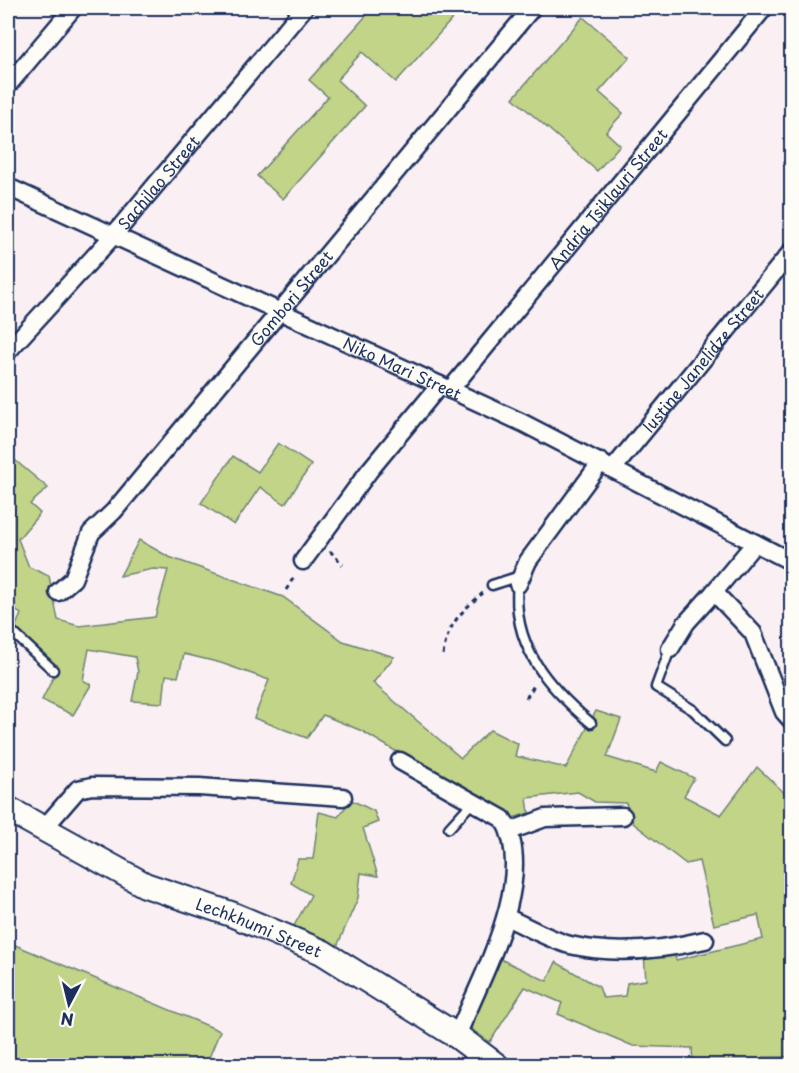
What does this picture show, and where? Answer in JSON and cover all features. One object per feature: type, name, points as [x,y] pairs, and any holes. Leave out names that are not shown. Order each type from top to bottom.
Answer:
[{"type":"street","points":[[8,85],[73,8]]},
{"type":"street","name":"Sachilao Street","points":[[8,351],[112,237],[304,8]]},
{"type":"street","name":"Gombori Street","points":[[58,592],[73,579],[91,533],[114,511],[281,312],[531,8]]},
{"type":"street","name":"Andria Tsiklauri Street","points":[[303,561],[369,471],[445,388],[764,8]]},
{"type":"street","name":"Niko Mari Street","points":[[8,187],[607,465],[792,562]]},
{"type":"street","name":"Iustine Janelidze Street","points":[[519,580],[528,561],[607,465],[789,260]]},
{"type":"street","points":[[670,649],[686,624],[755,543]]},
{"type":"street","points":[[714,592],[753,633],[784,712],[792,721]]},
{"type":"street","points":[[400,761],[503,819],[510,831],[514,848],[515,873],[506,917],[457,1036]]},
{"type":"street","points":[[45,827],[78,789],[92,786],[199,787],[343,797]]},
{"type":"street","name":"Lechkhumi Street","points":[[8,809],[45,827],[145,885],[231,914],[322,952],[457,1036],[497,1065]]},
{"type":"street","points":[[510,831],[545,818],[623,816]]},
{"type":"street","points":[[506,917],[568,944],[591,948],[673,947],[705,940]]},
{"type":"lane","points":[[492,585],[519,580],[517,616],[524,638],[541,673],[559,696],[591,723]]},
{"type":"lane","points":[[8,628],[53,670]]},
{"type":"lane","points":[[670,649],[656,687],[693,710],[725,741]]},
{"type":"lane","points":[[449,828],[469,806],[483,807]]},
{"type":"path","points":[[443,655],[446,636],[455,620],[492,585]]},
{"type":"green space","points":[[373,8],[462,8],[396,82],[362,52],[337,80],[365,106],[283,199],[257,176],[328,97],[309,80]]},
{"type":"green space","points":[[583,17],[630,57],[599,92],[623,113],[606,132],[620,145],[597,171],[513,98]]},
{"type":"green space","points":[[278,443],[311,465],[285,504],[260,487],[234,525],[201,503],[233,456],[258,472]]},
{"type":"green space","points":[[10,456],[48,488],[30,504],[40,513],[18,539],[29,567],[49,576],[58,620],[79,626],[155,617],[168,570],[153,569],[120,576],[139,540],[169,557],[283,597],[343,641],[394,657],[373,683],[461,758],[490,730],[518,744],[515,756],[566,768],[596,711],[621,719],[607,757],[656,772],[661,762],[694,778],[684,796],[721,815],[757,767],[791,799],[791,809],[784,819],[792,826],[791,1057],[764,1057],[763,1065],[693,1065],[692,1048],[633,1046],[558,1014],[562,1003],[525,987],[490,1042],[474,1031],[469,1024],[496,957],[547,981],[556,962],[599,987],[603,998],[625,996],[627,983],[646,980],[644,954],[674,953],[676,960],[763,939],[758,915],[714,925],[699,861],[686,864],[633,823],[626,803],[595,802],[578,792],[527,798],[529,813],[509,819],[362,731],[323,715],[307,738],[254,718],[269,680],[221,663],[184,654],[178,677],[166,675],[163,703],[132,701],[138,672],[135,657],[89,649],[83,680],[91,685],[73,715],[42,700],[58,668],[15,628],[21,614],[8,605],[8,458]]},
{"type":"green space","points":[[351,800],[374,811],[378,822],[363,828],[378,876],[361,873],[358,898],[335,951],[290,933],[311,895],[291,883],[298,859],[313,859],[319,812],[338,817]]},
{"type":"green space","points":[[8,942],[220,1031],[206,1065],[8,1065]]}]
